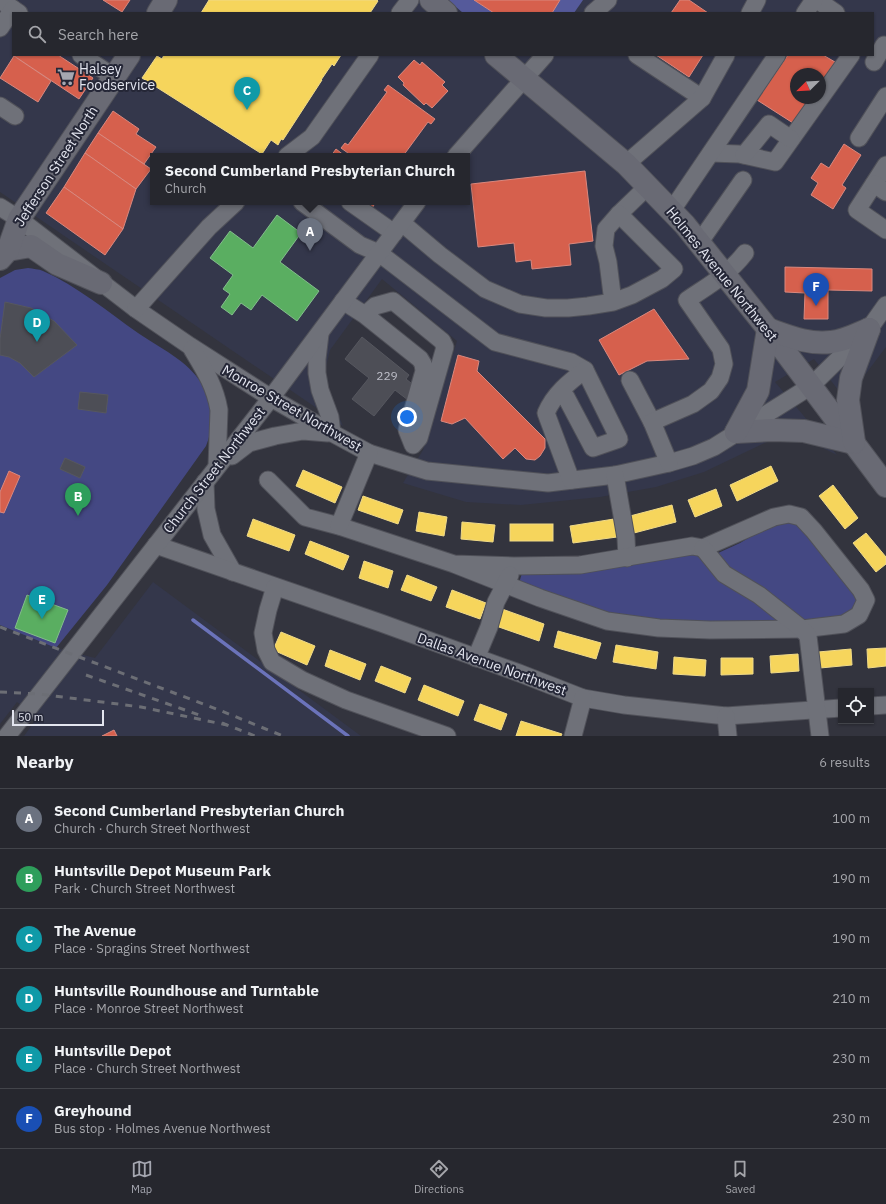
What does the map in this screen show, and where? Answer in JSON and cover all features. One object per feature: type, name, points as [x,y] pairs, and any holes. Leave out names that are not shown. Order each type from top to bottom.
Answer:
[{"type":"main road","points":[[159,12],[166,0]]},
{"type":"main road","points":[[431,0],[445,12]]},
{"type":"main road","name":"Jefferson Street North","points":[[4,255],[19,219],[128,56]]},
{"type":"main road","name":"Holmes Avenue Northwest","points":[[497,56],[626,164],[685,224],[768,329],[886,486]]},
{"type":"main road","points":[[4,255],[30,246],[57,264],[101,283]]},
{"type":"main road","points":[[736,432],[758,391],[768,329],[814,343],[842,340],[869,329]]},
{"type":"main road","points":[[736,432],[773,430],[804,431],[854,443],[848,400],[851,378],[869,329]]},
{"type":"street","points":[[401,12],[410,0]]},
{"type":"street","points":[[594,12],[608,0]]},
{"type":"street","points":[[751,12],[757,0]]},
{"type":"street","points":[[806,12],[816,0],[834,12]]},
{"type":"street","points":[[0,28],[11,8]]},
{"type":"street","points":[[874,62],[881,43]]},
{"type":"street","points":[[82,56],[114,77]]},
{"type":"street","points":[[291,153],[312,137],[369,56]]},
{"type":"street","points":[[459,153],[543,56]]},
{"type":"street","points":[[639,56],[702,98]]},
{"type":"street","points":[[626,164],[702,98],[725,56]]},
{"type":"street","points":[[672,210],[776,56]]},
{"type":"street","points":[[711,153],[744,155],[775,162],[850,56]]},
{"type":"street","points":[[859,138],[886,96]]},
{"type":"street","points":[[0,106],[15,116]]},
{"type":"street","points":[[744,155],[769,124],[791,139]]},
{"type":"street","points":[[886,165],[880,188],[856,210],[886,230]]},
{"type":"street","points":[[699,242],[744,180]]},
{"type":"street","points":[[613,302],[608,262],[604,246],[606,229],[648,186]]},
{"type":"street","points":[[136,309],[209,227],[233,205]]},
{"type":"street","points":[[306,205],[360,245],[379,253],[495,342],[571,362],[585,370],[619,439],[593,448],[566,397],[560,392]]},
{"type":"street","points":[[356,205],[398,228],[440,255],[485,289],[520,304],[546,308],[568,308],[613,302],[632,295],[662,279],[674,270],[619,214]]},
{"type":"street","name":"Church Street Northwest","points":[[6,730],[156,545],[271,398],[415,205]]},
{"type":"street","name":"Monroe Street Northwest","points":[[0,207],[19,219],[136,309],[271,398],[369,453],[427,471],[548,483],[615,475],[693,456],[714,447],[811,386],[869,329],[886,305]]},
{"type":"street","points":[[652,422],[693,404],[711,391],[720,378],[724,364],[721,349],[687,300],[725,275],[737,264],[744,253]]},
{"type":"street","points":[[343,301],[365,315],[420,359],[427,363],[440,366]]},
{"type":"street","points":[[365,315],[376,306],[393,301],[442,341],[445,347],[419,438],[413,445],[407,465]]},
{"type":"street","points":[[217,466],[249,443],[275,436],[303,432],[332,433],[330,417],[320,390],[317,373],[320,332]]},
{"type":"street","points":[[190,346],[211,382],[217,400],[219,410],[217,466]]},
{"type":"street","points":[[413,445],[407,430],[424,371],[420,359]]},
{"type":"street","points":[[571,480],[546,414],[549,407],[566,384],[585,370]]},
{"type":"street","points":[[630,380],[652,422],[669,463]]},
{"type":"street","points":[[339,526],[369,453]]},
{"type":"street","points":[[615,475],[626,538],[627,558]]},
{"type":"street","points":[[268,480],[305,516],[454,564],[540,598],[607,621],[659,628],[802,629],[844,624],[859,615],[866,600],[861,590],[814,531],[801,517],[789,514],[774,517],[703,548],[692,546],[580,565],[514,566],[454,564]]},
{"type":"street","points":[[205,482],[206,509],[212,534],[233,572]]},
{"type":"street","name":"Dallas Avenue Northwest","points":[[156,545],[476,658],[582,698],[624,705],[726,716],[838,708]]},
{"type":"street","points":[[703,548],[724,574],[759,595],[802,629],[808,636],[820,736]]},
{"type":"street","points":[[476,658],[496,602],[514,566]]},
{"type":"street","points":[[275,587],[263,633],[266,650],[272,662],[302,680],[346,700],[447,736]]},
{"type":"street","points":[[574,736],[582,698]]},
{"type":"street","points":[[874,706],[886,705]]},
{"type":"street","points":[[726,716],[728,736]]},
{"type":"shaded area","points":[[0,0],[886,0],[886,347],[846,400],[814,359],[775,382],[837,455],[805,439],[771,440],[704,472],[656,487],[600,497],[521,505],[466,502],[403,483],[423,450],[457,341],[382,279],[330,350],[323,379],[330,402],[343,426],[0,192]]},
{"type":"shaded area","points":[[448,0],[474,0],[492,12],[462,12]]},
{"type":"shaded area","points":[[560,0],[583,0],[575,12],[553,12]]},
{"type":"shaded area","points":[[28,268],[41,270],[68,284],[181,361],[196,376],[206,391],[211,415],[209,439],[206,446],[107,585],[56,648],[0,625],[0,278],[15,270]]},
{"type":"shaded area","points":[[793,519],[856,594],[856,607],[842,620],[677,625],[598,614],[519,583],[523,570],[682,553],[716,554],[740,543],[779,520]]},
{"type":"shaded area","points":[[153,582],[361,736],[24,736],[38,717],[17,702],[0,724],[0,625],[56,648],[95,658]]},
{"type":"building: Homes","points":[[209,0],[378,1],[371,12],[202,12]]},
{"type":"building: Homes","points":[[157,56],[162,59],[164,56],[340,56],[334,66],[332,64],[321,80],[283,140],[281,139],[278,145],[271,140],[263,153],[142,78]]},
{"type":"building: Homes","points":[[771,466],[778,481],[737,501],[730,485]]},
{"type":"building: Homes","points":[[303,470],[342,487],[335,503],[296,486]]},
{"type":"building: Homes","points":[[833,485],[858,518],[845,529],[819,496]]},
{"type":"building: Homes","points":[[716,489],[722,506],[695,517],[688,500]]},
{"type":"building: Homes","points":[[363,496],[403,510],[398,524],[358,510]]},
{"type":"building: Homes","points":[[672,505],[676,522],[634,533],[630,516]]},
{"type":"building: Homes","points":[[419,512],[447,517],[444,536],[416,531]]},
{"type":"building: Homes","points":[[253,519],[295,535],[289,551],[247,536]]},
{"type":"building: Homes","points":[[614,519],[617,537],[573,543],[570,526]]},
{"type":"building: Homes","points":[[462,522],[495,525],[493,542],[461,539]]},
{"type":"building: Homes","points":[[510,524],[553,524],[553,541],[510,541]]},
{"type":"building: Homes","points":[[866,533],[886,557],[886,564],[876,572],[853,543]]},
{"type":"building: Homes","points":[[310,541],[349,556],[343,570],[305,554]]},
{"type":"building: Homes","points":[[364,561],[393,571],[388,588],[359,578]]},
{"type":"building: Homes","points":[[407,575],[437,587],[431,601],[401,590]]},
{"type":"building: Homes","points":[[452,590],[486,603],[480,619],[446,607]]},
{"type":"building: Homes","points":[[502,609],[544,624],[539,641],[496,626]]},
{"type":"building: Homes","points":[[558,631],[601,643],[596,659],[554,647]]},
{"type":"building: Homes","points":[[281,632],[315,646],[307,665],[273,650]]},
{"type":"building: Homes","points":[[616,645],[658,652],[656,669],[613,662]]},
{"type":"building: Homes","points":[[886,648],[886,666],[868,668],[867,649]]},
{"type":"building: Homes","points":[[851,649],[852,665],[820,668],[818,652]]},
{"type":"building: Homes","points":[[330,650],[366,664],[360,680],[325,666]]},
{"type":"building: Homes","points":[[798,654],[799,671],[771,673],[770,656]]},
{"type":"building: Homes","points":[[674,657],[706,660],[705,676],[673,674]]},
{"type":"building: Homes","points":[[721,658],[753,658],[753,674],[721,675]]},
{"type":"building: Homes","points":[[381,666],[411,678],[405,693],[375,681]]},
{"type":"building: Homes","points":[[424,685],[464,701],[458,716],[418,700]]},
{"type":"building: Homes","points":[[480,704],[507,714],[501,730],[474,720]]},
{"type":"building: Homes","points":[[521,721],[562,734],[561,736],[516,736]]},
{"type":"building: Shops","points":[[103,0],[130,0],[122,12]]},
{"type":"building: Shops","points":[[474,0],[560,0],[553,12],[492,12]]},
{"type":"building: Shops","points":[[680,0],[689,0],[707,12],[672,12]]},
{"type":"building: Shops","points":[[14,56],[60,56],[93,78],[79,99]]},
{"type":"building: Shops","points":[[14,56],[51,81],[38,102],[0,78]]},
{"type":"building: Shops","points":[[658,56],[702,56],[689,77]]},
{"type":"building: Shops","points":[[787,56],[825,56],[835,62],[826,75],[826,68],[790,68],[790,104],[806,104],[793,123],[757,100]]},
{"type":"building: Shops","points":[[414,60],[420,65],[422,62],[445,82],[442,85],[448,91],[432,108],[426,103],[424,105],[403,85],[404,83],[398,77]]},
{"type":"building: Shops","points":[[388,85],[435,119],[431,124],[428,122],[405,153],[348,153],[341,148],[345,143],[348,145],[387,92],[384,90]]},
{"type":"building: Shops","points":[[113,111],[139,129],[136,134],[156,147],[152,153],[150,153],[144,164],[98,133]]},
{"type":"building: Shops","points":[[98,133],[150,168],[150,170],[136,189],[85,153]]},
{"type":"building: Shops","points":[[844,144],[861,155],[842,185],[846,188],[833,209],[811,195],[818,183],[811,178],[821,163],[829,168]]},
{"type":"building: Shops","points":[[336,149],[341,153],[333,153]]},
{"type":"building: Shops","points":[[85,153],[136,189],[123,229],[64,187]]},
{"type":"building: Shops","points":[[585,171],[593,241],[569,244],[571,265],[532,269],[531,260],[516,262],[514,243],[478,247],[471,184]]},
{"type":"building: Shops","points":[[64,187],[123,229],[105,255],[46,213]]},
{"type":"building: Shops","points":[[785,267],[872,269],[872,291],[828,290],[828,319],[804,319],[805,293],[785,292]]},
{"type":"building: Shops","points":[[654,309],[689,359],[647,361],[619,375],[599,340]]},
{"type":"building: Shops","points":[[458,355],[479,361],[477,371],[545,439],[545,448],[540,456],[535,460],[526,459],[515,448],[503,459],[465,418],[452,424],[441,421]]},
{"type":"building: Shops","points":[[9,471],[20,476],[4,513],[0,512],[0,492]]},
{"type":"building: Shops","points":[[114,730],[117,736],[102,736]]},
{"type":"building: Public","points":[[277,215],[301,233],[280,262],[319,291],[297,321],[262,295],[251,310],[241,303],[232,315],[221,307],[230,294],[223,289],[233,275],[210,258],[230,231],[253,248]]},
{"type":"building: Public","points":[[27,595],[68,610],[55,643],[15,628]]},
{"type":"building: Other","points":[[5,302],[31,308],[54,321],[77,345],[34,377],[20,363],[9,357],[0,355],[0,339]]},
{"type":"building: Other","points":[[362,337],[409,375],[406,379],[417,388],[408,400],[395,390],[374,416],[352,399],[369,378],[345,359]]},
{"type":"building: Other","points":[[80,392],[108,395],[106,413],[78,409]]},
{"type":"building: Other","points":[[65,458],[85,467],[80,478],[60,469]]},
{"type":"waterway","points":[[193,620],[348,736]]},
{"type":"railway","points":[[0,627],[219,710],[283,736]]},
{"type":"railway","points":[[86,675],[199,715]]},
{"type":"railway","points":[[0,692],[39,694],[141,707],[227,725]]},
{"type":"railway","points":[[222,723],[255,736]]},
{"type":"place","name":"Halsey Foodservice","points":[[66,77]]},
{"type":"place","name":"The Avenue","points":[[247,110]]},
{"type":"place","name":"Second Cumberland Presbyterian Church","points":[[310,251]]},
{"type":"place","name":"Greyhound","points":[[816,306]]},
{"type":"place","name":"Huntsville Roundhouse and Turntable","points":[[37,342]]},
{"type":"place","name":"Huntsville Depot Museum Park","points":[[78,516]]},
{"type":"place","name":"Huntsville Depot","points":[[42,619]]}]
